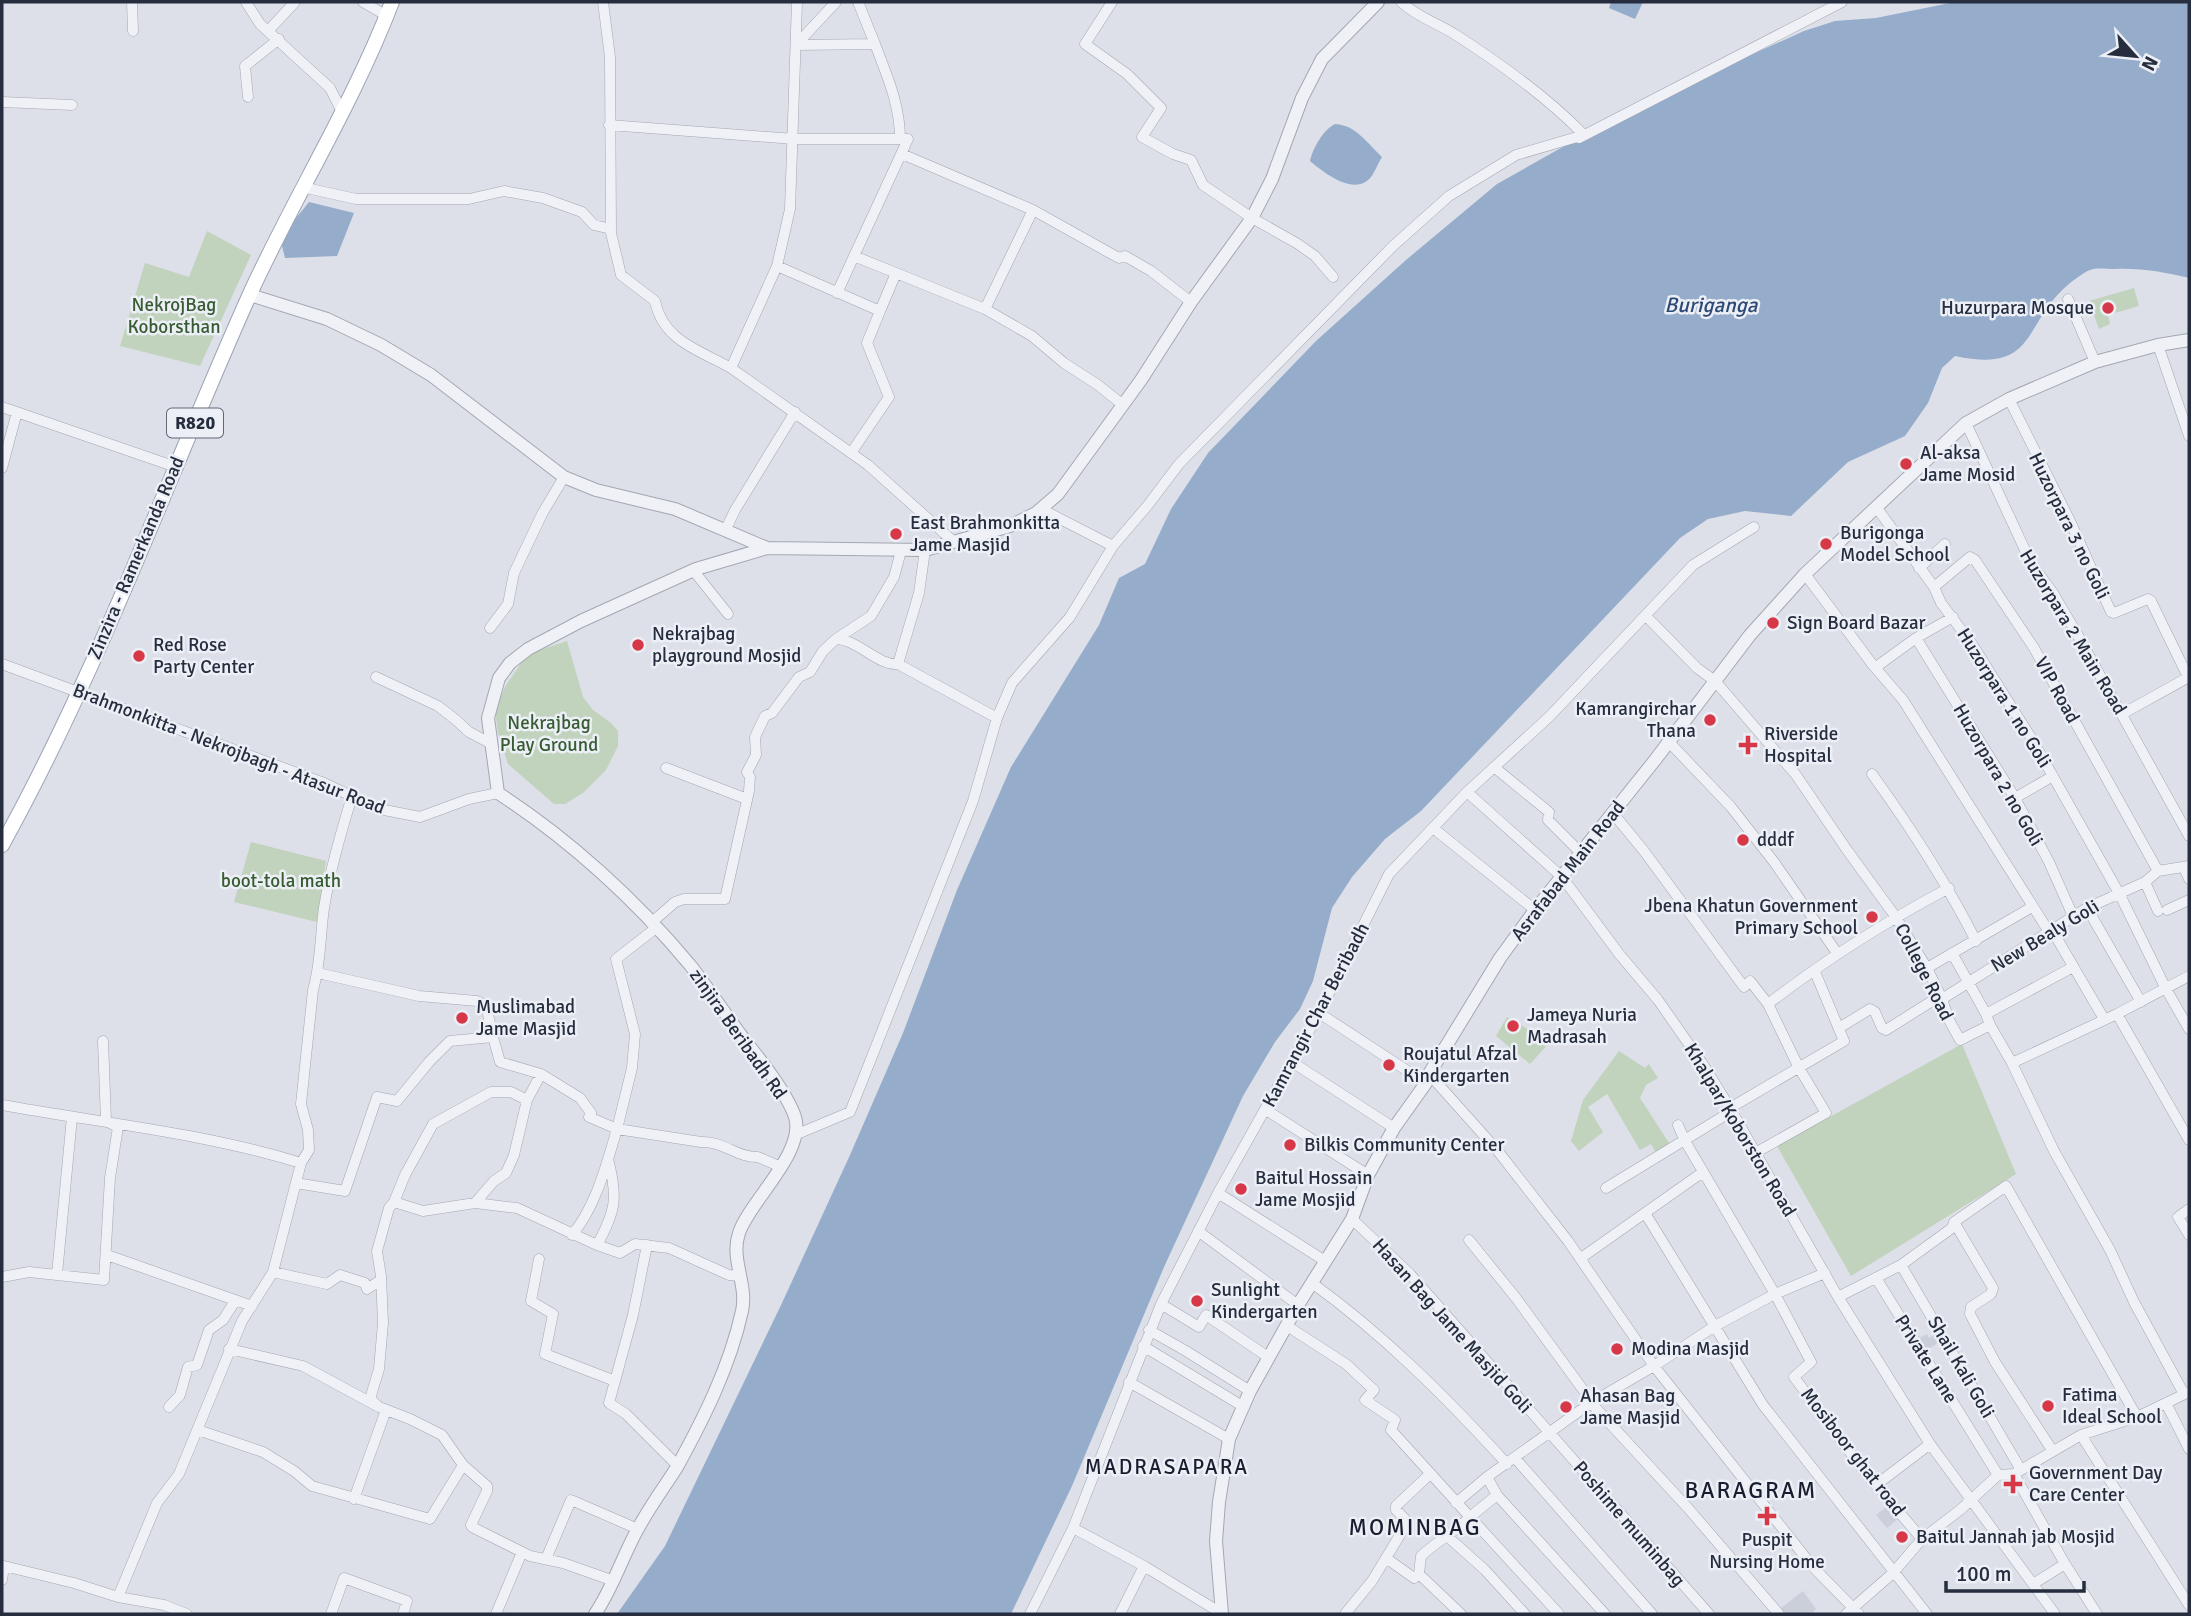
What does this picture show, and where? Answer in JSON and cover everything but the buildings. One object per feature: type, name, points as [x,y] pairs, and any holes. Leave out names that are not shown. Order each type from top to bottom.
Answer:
[{"type":"main road","name":"Zinzira - Ramerkanda Road","points":[[2,845],[62,729],[250,295],[342,112],[389,9]]},
{"type":"street","points":[[132,2],[133,31]]},
{"type":"street","points":[[246,2],[260,24],[330,88],[342,112]]},
{"type":"street","points":[[268,30],[295,2]]},
{"type":"street","points":[[363,2],[389,9]]},
{"type":"street","points":[[603,2],[610,57],[611,229],[621,275],[655,301],[658,316],[677,340],[731,368],[869,465],[954,542]]},
{"type":"street","points":[[731,368],[777,266],[790,209],[797,2]]},
{"type":"street","points":[[796,45],[836,2]]},
{"type":"street","points":[[858,2],[895,97],[900,115],[900,139]]},
{"type":"street","points":[[1112,2],[1085,44],[1127,74],[1161,108],[1142,137],[1172,154],[1191,160],[1203,185],[1315,257],[1333,277]]},
{"type":"street","points":[[498,793],[488,718],[499,678],[510,663],[528,649],[580,621],[693,570],[767,548],[925,550],[1010,526],[1041,509],[1058,495],[1252,218],[1272,179],[1311,76],[1330,49],[1378,2]]},
{"type":"street","points":[[595,1614],[638,1529],[711,1402],[722,1374],[742,1310],[744,1287],[736,1246],[743,1223],[781,1167],[795,1135],[850,1112],[973,801],[997,718],[1012,683],[1070,617],[1113,546],[1179,464],[1393,246],[1449,197],[1516,155],[1584,135],[1534,90],[1452,32],[1413,13],[1401,2]]},
{"type":"street","points":[[1565,146],[1842,2]]},
{"type":"street","points":[[248,97],[245,66],[279,39]]},
{"type":"street","points":[[796,45],[875,44]]},
{"type":"street","points":[[2,102],[72,105]]},
{"type":"street","points":[[609,125],[794,139],[908,139],[837,293]]},
{"type":"street","points":[[902,154],[1033,209],[1119,258],[1125,256],[1151,271],[1191,302]]},
{"type":"street","points":[[302,187],[356,199],[469,199],[504,191],[543,198],[582,212],[594,225],[611,229]]},
{"type":"street","points":[[985,309],[1033,209]]},
{"type":"street","points":[[854,256],[985,309],[1032,336],[1064,363],[1123,405]]},
{"type":"street","points":[[777,266],[880,311]]},
{"type":"street","points":[[852,453],[889,397],[867,343],[896,273]]},
{"type":"street","points":[[250,295],[327,319],[381,345],[431,375],[564,477],[596,490],[675,509],[767,548]]},
{"type":"street","points":[[2068,299],[2095,362]]},
{"type":"street","name":"Asrafabad Main Road","points":[[1222,1613],[1216,1541],[1219,1502],[1230,1439],[1250,1391],[1297,1305],[1352,1219],[1368,1175],[1394,1128],[1500,958],[1535,910],[1655,760],[1750,635],[1805,574],[1965,423],[2009,399],[2095,362],[2158,345],[2189,340]]},
{"type":"street","points":[[2158,345],[2189,436]]},
{"type":"street","name":"Huzorpara 3 no Goli","points":[[2009,399],[2071,523],[2111,612],[2148,599],[2151,601],[2189,677]]},
{"type":"street","points":[[2,407],[176,467]]},
{"type":"street","points":[[2,468],[17,412]]},
{"type":"street","points":[[726,529],[795,412]]},
{"type":"street","name":"Huzorpara 2 Main Road","points":[[1965,423],[2031,563],[2053,593],[2189,836]]},
{"type":"street","points":[[490,628],[508,604],[514,573],[542,514],[564,477]]},
{"type":"street","name":"Huzorpara 1 no Goli","points":[[1877,508],[1979,654],[2053,776],[2120,895],[2166,989],[2189,1029]]},
{"type":"street","points":[[1041,509],[1113,546]]},
{"type":"street","name":"Kamrangir Char Beribadh","points":[[1030,1614],[1073,1528],[1161,1304],[1218,1193],[1319,1013],[1389,874],[1467,792],[1549,717],[1693,565],[1754,527]]},
{"type":"street","points":[[1919,568],[1945,544]]},
{"type":"street","points":[[898,664],[919,593],[925,550]]},
{"type":"street","points":[[572,1235],[584,1220],[608,1159],[632,1068],[635,1034],[616,959],[675,902],[684,899],[725,900],[747,799],[750,777],[747,772],[756,755],[755,737],[762,720],[772,713],[799,677],[810,672],[823,651],[836,639],[872,616],[894,577],[901,551]]},
{"type":"street","name":"VIP Road","points":[[1934,587],[1970,557],[1975,560],[2034,648],[2158,871]]},
{"type":"street","points":[[693,570],[728,614]]},
{"type":"street","points":[[1805,574],[1903,700],[2104,1019]]},
{"type":"street","name":"College Road","points":[[1646,616],[1697,668],[1714,681],[1796,775],[1895,916],[1927,968],[1960,1040],[1990,1026]]},
{"type":"street","points":[[1876,667],[1916,638],[1953,617]]},
{"type":"street","name":"Huzorpara 2 no Goli","points":[[1916,638],[2015,798],[2049,862],[2073,916]]},
{"type":"street","points":[[836,639],[849,641],[880,659],[893,665],[898,664],[997,718]]},
{"type":"street","name":"Brahmonkitta - Nekrojbagh - Atasur Road","points":[[2,664],[324,783],[379,810],[420,817],[469,799],[498,793]]},
{"type":"street","points":[[376,677],[438,706],[468,732],[492,744]]},
{"type":"street","points":[[2122,714],[2189,677]]},
{"type":"street","points":[[1669,742],[1731,807],[1774,862],[1837,953]]},
{"type":"street","points":[[1494,767],[1549,811],[1548,820],[1580,852]]},
{"type":"street","points":[[666,768],[747,799]]},
{"type":"street","points":[[1872,774],[1914,832],[1949,888],[1976,941]]},
{"type":"street","points":[[2015,798],[2053,776]]},
{"type":"street","name":"Khalpar/Koborston Road","points":[[1467,792],[1562,877],[1620,956],[1658,1000],[1702,1063],[1757,1152],[1838,1297],[1930,1444],[2055,1614]]},
{"type":"street","name":"zinjira Beribadh Rd","points":[[498,793],[528,812],[626,897],[690,966],[771,1076],[796,1119],[795,1135]]},
{"type":"street","points":[[118,1597],[157,1503],[179,1475],[229,1349],[273,1272],[301,1163],[309,1150],[308,1130],[301,1104],[313,990],[318,973],[323,912],[331,867],[352,796]]},
{"type":"street","points":[[1612,812],[1659,870],[1744,987],[1750,981],[1768,1004],[1825,1115],[1757,1152]]},
{"type":"street","points":[[1433,828],[1535,910]]},
{"type":"street","points":[[2158,871],[2187,867],[2189,879]]},
{"type":"street","name":"New Bealy Goli","points":[[1839,1028],[1870,1009],[1875,1012],[1882,1028],[1886,1030],[1969,982],[2073,916],[2145,882],[2158,871]]},
{"type":"street","points":[[2145,882],[2163,911],[2189,900]]},
{"type":"street","points":[[1768,1004],[1877,927],[1949,888]]},
{"type":"street","points":[[1927,968],[2032,907]]},
{"type":"street","points":[[2087,908],[2141,1002]]},
{"type":"street","points":[[1319,1013],[1427,1079],[1497,1150],[1581,1258],[1654,1366],[1812,1567],[1853,1612],[1893,1573],[1922,1539],[1998,1475],[2017,1472],[2081,1435],[2137,1418],[2187,1393],[2134,1302],[2110,1250],[2054,1151],[2012,1063],[1952,953]]},
{"type":"street","points":[[1986,1014],[2073,967]]},
{"type":"street","points":[[1606,1188],[1844,1041],[1815,972]]},
{"type":"street","points":[[318,973],[419,996],[477,1001],[486,1005],[500,1062],[541,1073],[580,1098],[590,1113],[589,1117],[618,1129],[714,1142],[781,1167]]},
{"type":"street","points":[[2012,1063],[2117,1014],[2189,976]]},
{"type":"street","points":[[2117,1014],[2189,1140]]},
{"type":"street","points":[[296,1183],[345,1191],[377,1097],[397,1101],[450,1041],[493,1037]]},
{"type":"street","points":[[103,1041],[106,1121]]},
{"type":"street","points":[[1292,1062],[1394,1128]]},
{"type":"street","points":[[475,1203],[494,1181],[506,1173],[527,1100],[541,1073]]},
{"type":"street","points":[[383,1409],[370,1399],[379,1368],[383,1323],[377,1251],[389,1208],[433,1124],[491,1092],[511,1092],[527,1100]]},
{"type":"street","points":[[2,1105],[253,1148],[301,1163]]},
{"type":"street","points":[[1266,1110],[1368,1175]]},
{"type":"street","points":[[57,1274],[72,1117]]},
{"type":"street","points":[[2,1277],[29,1272],[104,1280],[110,1178],[118,1127],[106,1121]]},
{"type":"street","points":[[1678,1125],[1698,1165],[1775,1294]]},
{"type":"street","points":[[597,1245],[613,1212],[615,1184],[608,1159]]},
{"type":"street","points":[[1581,1258],[1645,1213],[1698,1165]]},
{"type":"street","points":[[1838,1297],[1901,1265],[1952,1228],[1954,1222],[2003,1187],[2008,1187],[2137,1418]]},
{"type":"street","points":[[1218,1193],[1325,1261]]},
{"type":"street","points":[[394,1202],[423,1211],[475,1203],[517,1208],[572,1235],[620,1253],[631,1244],[669,1248],[729,1275],[740,1276]]},
{"type":"street","points":[[2189,1209],[2178,1217],[2189,1235]]},
{"type":"street","points":[[1645,1213],[1763,1405],[1927,1614]]},
{"type":"street","name":"Hasan Bag Jame Masjid Goli","points":[[1352,1219],[1410,1274],[1550,1434]]},
{"type":"street","points":[[1954,1222],[1993,1288],[1991,1294],[1971,1307],[1970,1314],[1996,1362],[2052,1450]]},
{"type":"street","points":[[1198,1231],[1297,1305]]},
{"type":"street","points":[[1469,1240],[1516,1298],[1592,1403],[1687,1507],[1779,1614]]},
{"type":"street","points":[[647,1245],[641,1280],[610,1400],[611,1405],[626,1414],[677,1465]]},
{"type":"street","points":[[107,1255],[252,1306]]},
{"type":"street","points":[[539,1259],[531,1301],[553,1314],[545,1354],[615,1381]]},
{"type":"street","name":"Shail Kali Goli","points":[[1901,1265],[2017,1472],[2065,1564],[2097,1614]]},
{"type":"street","points":[[273,1272],[327,1284],[340,1275],[365,1283],[367,1289],[381,1280]]},
{"type":"street","points":[[1456,1503],[1487,1477],[1592,1403],[1715,1326],[1775,1294],[1825,1273]]},
{"type":"street","name":"Private Lane","points":[[1876,1278],[1998,1475]]},
{"type":"street","points":[[1312,1283],[1348,1309],[1437,1389],[1511,1461],[1652,1614]]},
{"type":"street","name":"Mosiboor ghat road","points":[[1775,1294],[1811,1362],[1794,1377],[1876,1485],[1922,1539]]},
{"type":"street","points":[[169,1407],[180,1395],[188,1367],[197,1365],[209,1330],[223,1320],[235,1301]]},
{"type":"street","points":[[1161,1304],[1199,1327],[1206,1315],[1269,1357]]},
{"type":"street","points":[[1287,1326],[1346,1364],[1374,1390],[1365,1400],[1395,1420],[1391,1430],[1559,1614]]},
{"type":"street","points":[[1149,1330],[1250,1391]]},
{"type":"street","points":[[1143,1346],[1244,1407]]},
{"type":"street","points":[[229,1349],[303,1366],[383,1409],[442,1435],[463,1465],[487,1486],[472,1527],[522,1552],[584,1569],[614,1581]]},
{"type":"street","points":[[1129,1382],[1230,1439]]},
{"type":"street","points":[[2166,1403],[2189,1449]]},
{"type":"street","points":[[354,1499],[383,1409]]},
{"type":"street","points":[[198,1430],[263,1452],[312,1486],[430,1519],[463,1465]]},
{"type":"street","name":"Poshime muminbag","points":[[1550,1434],[1709,1614]]},
{"type":"street","points":[[2081,1435],[2189,1605]]},
{"type":"street","points":[[1876,1485],[1930,1444]]},
{"type":"street","points":[[1345,1614],[1372,1581],[1406,1525],[1396,1506],[1430,1474]]},
{"type":"street","points":[[1487,1477],[1497,1495],[1605,1614]]},
{"type":"street","points":[[1461,1614],[1419,1574],[1420,1556],[1448,1537],[1497,1495]]},
{"type":"street","points":[[546,1559],[571,1500],[638,1529]]},
{"type":"street","points":[[1073,1528],[1144,1566],[1222,1613]]},
{"type":"street","points":[[1448,1537],[1485,1570],[1525,1614]]},
{"type":"street","points":[[496,1614],[522,1552]]},
{"type":"street","points":[[1386,1558],[1413,1578],[1419,1574]]},
{"type":"street","points":[[2,1580],[3,1563],[187,1614]]},
{"type":"street","points":[[2033,1584],[2065,1564]]},
{"type":"street","points":[[1120,1614],[1144,1566]]},
{"type":"street","points":[[331,1614],[344,1578],[407,1601],[403,1614]]},
{"type":"street","points":[[150,1614],[153,1603]]},
{"type":"shaded area","points":[[1939,1332],[1943,1340],[1923,1352],[1916,1340],[1927,1334],[1929,1338]]},
{"type":"shaded area","points":[[1889,1505],[1899,1518],[1887,1528],[1876,1515]]},
{"type":"shaded area","points":[[1803,1591],[1816,1609],[1811,1614],[1784,1614],[1780,1609]]},
{"type":"green space","name":"NekrojBag Koborsthan","points":[[207,231],[251,255],[200,366],[120,346],[145,263],[189,277]]},
{"type":"green space","points":[[2134,288],[2139,306],[2108,315],[2110,324],[2099,329],[2089,301]]},
{"type":"green space","name":"Nekrajbag Play Ground","points":[[567,641],[583,697],[593,710],[618,731],[618,746],[606,770],[583,793],[565,804],[554,804],[508,764],[498,733],[495,710],[506,685],[522,662],[537,651]]},
{"type":"green space","name":"boot-tola math","points":[[251,842],[326,861],[317,922],[234,902]]},
{"type":"green space","points":[[1507,1017],[1550,1042],[1530,1064],[1496,1036]]},
{"type":"green space","points":[[1962,1044],[2016,1174],[1851,1276],[1777,1146]]},
{"type":"green space","points":[[1619,1051],[1645,1068],[1649,1064],[1658,1078],[1646,1085],[1640,1098],[1671,1146],[1657,1155],[1651,1144],[1640,1150],[1607,1094],[1588,1107],[1603,1132],[1579,1151],[1571,1141],[1583,1100]]},
{"type":"water","points":[[1611,2],[1643,2],[1635,19],[1609,8]]},
{"type":"water","name":"Buriganga","points":[[1955,2],[2189,2],[2189,278],[2134,269],[2087,271],[2054,298],[2026,341],[2015,351],[2002,358],[1982,360],[1955,356],[1942,368],[1928,403],[1905,436],[1848,462],[1791,516],[1745,511],[1708,519],[1680,538],[1421,811],[1385,839],[1352,877],[1332,908],[1313,981],[1300,1009],[1275,1042],[1243,1096],[1164,1267],[1072,1486],[1011,1614],[617,1614],[665,1546],[782,1303],[903,1033],[957,890],[1011,767],[1099,625],[1119,578],[1145,564],[1171,509],[1208,453],[1316,341],[1406,260],[1497,184],[1584,135],[1677,88],[1804,31],[1835,21],[1876,18]]},
{"type":"water","points":[[1335,124],[1355,131],[1382,157],[1364,183],[1357,185],[1340,181],[1310,161],[1319,140],[1326,130]]},
{"type":"water","points":[[309,202],[354,213],[337,256],[285,258],[280,238]]},
{"type":"place","name":"Huzurpara Mosque","points":[[2108,308]]},
{"type":"place","name":"Al-aksa Jame Mosid","points":[[1906,464]]},
{"type":"place","name":"East Brahmonkitta Jame Masjid","points":[[896,534]]},
{"type":"place","name":"Burigonga Model School","points":[[1826,544]]},
{"type":"place","name":"Sign Board Bazar","points":[[1773,623]]},
{"type":"place","name":"Nekrajbag playground Mosjid","points":[[638,645]]},
{"type":"place","name":"Red Rose Party Center","points":[[139,656]]},
{"type":"place","name":"Kamrangirchar Thana","points":[[1710,720]]},
{"type":"place","name":"Riverside Hospital","points":[[1748,745]]},
{"type":"place","name":"dddf","points":[[1743,840]]},
{"type":"place","name":"Jbena Khatun Government Primary School","points":[[1872,917]]},
{"type":"place","name":"Muslimabad Jame Masjid","points":[[462,1018]]},
{"type":"place","name":"Jameya Nuria Madrasah","points":[[1513,1026]]},
{"type":"place","name":"Roujatul Afzal Kindergarten","points":[[1389,1065]]},
{"type":"place","name":"Bilkis Community Center","points":[[1290,1145]]},
{"type":"place","name":"Baitul Hossain Jame Mosjid","points":[[1241,1189]]},
{"type":"place","name":"Sunlight Kindergarten","points":[[1197,1301]]},
{"type":"place","name":"Modina Masjid","points":[[1617,1349]]},
{"type":"place","name":"Fatima Ideal School","points":[[2048,1406]]},
{"type":"place","name":"Ahasan Bag Jame Masjid","points":[[1566,1407]]},
{"type":"place","name":"Government Day Care Center","points":[[2013,1484]]},
{"type":"place","name":"Puspit Nursing Home","points":[[1767,1516]]},
{"type":"place","name":"Baitul Jannah jab Mosjid","points":[[1902,1537]]},
{"type":"district","name":"MADRASAPARA","points":[[1167,1467]]},
{"type":"district","name":"BARAGRAM","points":[[1751,1490]]},
{"type":"district","name":"MOMINBAG","points":[[1415,1527]]}]
